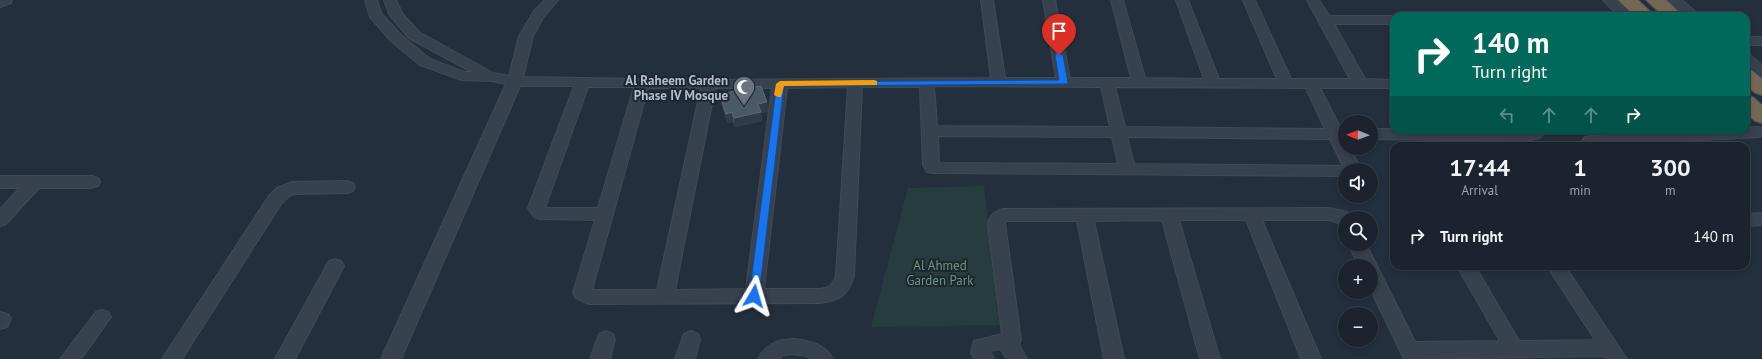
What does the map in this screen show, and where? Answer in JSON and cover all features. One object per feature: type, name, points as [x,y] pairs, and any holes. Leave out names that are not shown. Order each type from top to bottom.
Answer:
[{"type":"highway","points":[[1627,0],[1641,12]]},
{"type":"highway","points":[[1655,0],[1669,12]]},
{"type":"highway","points":[[1750,78],[1762,88]]},
{"type":"highway","points":[[1750,109],[1761,128]]},
{"type":"street","points":[[372,0],[375,14],[379,19],[396,38],[425,62],[462,76],[492,77],[515,81],[709,84],[927,82],[1390,84]]},
{"type":"street","points":[[390,0],[396,14],[414,35],[492,77]]},
{"type":"street","points":[[391,359],[515,81],[526,36],[539,14],[552,0]]},
{"type":"street","points":[[987,0],[999,82]]},
{"type":"street","points":[[1049,0],[1064,83]]},
{"type":"street","points":[[1117,0],[1139,83]]},
{"type":"street","points":[[1182,0],[1213,83]]},
{"type":"street","points":[[1249,0],[1286,83]]},
{"type":"street","points":[[1313,0],[1360,84]]},
{"type":"street","points":[[1609,0],[1622,12]]},
{"type":"street","points":[[1674,0],[1688,12]]},
{"type":"street","points":[[1325,20],[1390,20]]},
{"type":"street","points":[[1750,41],[1762,41]]},
{"type":"street","points":[[1750,62],[1762,72]]},
{"type":"street","points":[[927,82],[931,165],[933,168],[1127,168],[1338,171]]},
{"type":"street","points":[[1107,82],[1127,168]]},
{"type":"street","points":[[582,83],[536,208],[540,213],[549,214],[604,214]]},
{"type":"street","points":[[642,83],[582,293],[589,297],[820,296],[834,294],[843,286],[845,276],[855,83]]},
{"type":"street","points":[[664,297],[709,84]]},
{"type":"street","points":[[754,296],[780,84]]},
{"type":"street","points":[[1311,84],[1338,131]]},
{"type":"street","points":[[1750,123],[1761,128]]},
{"type":"street","points":[[1750,129],[1761,128]]},
{"type":"street","points":[[930,131],[1338,134]]},
{"type":"street","points":[[1378,134],[1526,136],[1535,134]]},
{"type":"street","points":[[1590,141],[1682,134]]},
{"type":"street","points":[[0,182],[92,182]]},
{"type":"street","points":[[0,220],[35,182]]},
{"type":"street","points":[[172,359],[275,200],[283,192],[292,188],[347,187]]},
{"type":"street","points":[[1013,352],[996,225],[997,220],[1003,215],[1329,214],[1338,216]]},
{"type":"street","points":[[1084,215],[1114,359]]},
{"type":"street","points":[[1169,215],[1210,359]]},
{"type":"street","points":[[1252,215],[1311,359]]},
{"type":"street","points":[[1750,220],[1762,219]]},
{"type":"street","points":[[285,359],[335,266]]},
{"type":"street","points":[[1468,270],[1513,348]]},
{"type":"street","points":[[1559,270],[1613,353]]},
{"type":"street","points":[[1378,287],[1411,355],[1513,348],[1613,353]]},
{"type":"street","points":[[70,359],[102,317]]},
{"type":"street","points":[[600,359],[606,339]]},
{"type":"street","points":[[685,359],[691,339]]},
{"type":"street","points":[[984,359],[980,352],[981,346],[998,341],[1004,341],[1013,352]]},
{"type":"street","points":[[768,359],[776,350],[784,347],[809,348],[817,352],[823,359]]},
{"type":"green space","name":"Al Ahmed Garden Park","points":[[984,186],[999,325],[871,327],[908,188]]},
{"type":"building","points":[[761,86],[767,102],[758,104],[761,112],[734,118],[732,112],[726,114],[720,94]]},
{"type":"slow traffic","points":[[778,95],[780,84],[874,83]]},
{"type":"place","name":"Al Raheem Garden Phase IV Mosque","points":[[744,106]]},
{"type":"route","points":[[754,296],[780,84],[927,82],[1064,83],[1059,55]]}]
